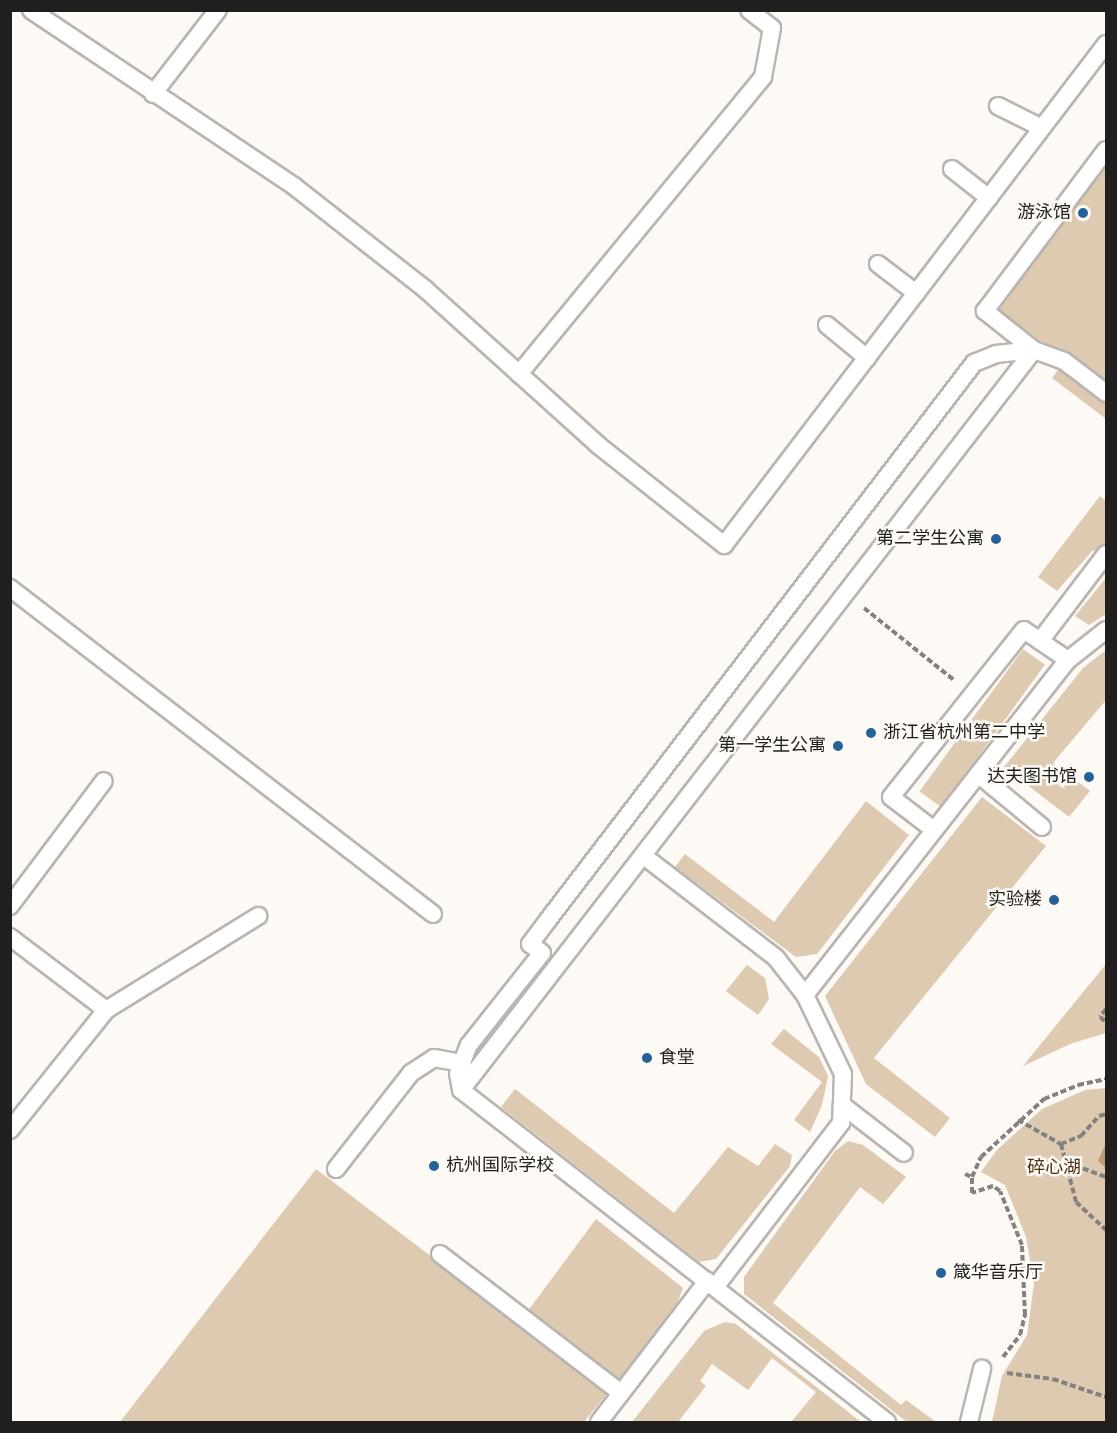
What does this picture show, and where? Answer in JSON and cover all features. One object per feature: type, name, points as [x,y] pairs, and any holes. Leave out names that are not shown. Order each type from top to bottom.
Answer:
[{"type":"lane","points":[[31,10],[153,94],[295,187],[425,289],[598,446],[724,544],[1107,44]]},
{"type":"lane","points":[[153,94],[219,10]]},
{"type":"lane","points":[[519,374],[763,77],[771,28],[749,10]]},
{"type":"lane","points":[[998,106],[1042,128]]},
{"type":"lane","points":[[1107,150],[985,311],[1034,350],[1064,361],[1107,393]]},
{"type":"lane","points":[[952,169],[989,198]]},
{"type":"lane","points":[[878,264],[916,293]]},
{"type":"lane","points":[[827,325],[867,358]]},
{"type":"lane","points":[[461,1089],[645,858],[1034,350]]},
{"type":"lane","points":[[887,1422],[461,1089],[458,1073],[469,1045],[543,953],[530,944],[975,363],[996,354],[1034,350]]},
{"type":"lane","points":[[1040,640],[1107,554]]},
{"type":"lane","points":[[10,588],[433,914]]},
{"type":"lane","points":[[934,830],[891,797],[1024,630],[1068,660]]},
{"type":"lane","points":[[805,995],[1068,660],[1107,630]]},
{"type":"lane","points":[[978,774],[1042,827]]},
{"type":"lane","points":[[10,906],[104,781]]},
{"type":"lane","points":[[599,1422],[841,1124],[843,1074],[805,995],[776,958],[645,858]]},
{"type":"lane","points":[[10,1130],[106,1010],[258,916]]},
{"type":"lane","points":[[10,938],[106,1010]]},
{"type":"lane","points":[[336,1169],[411,1072],[434,1058],[463,1063]]},
{"type":"lane","points":[[842,1105],[904,1153]]},
{"type":"lane","points":[[440,1254],[621,1393]]},
{"type":"lane","points":[[969,1422],[982,1369]]},
{"type":"path","points":[[847,594],[972,695]]},
{"type":"path","points":[[1107,1009],[1100,1017],[1107,1022]]},
{"type":"path","points":[[1107,1079],[1078,1085],[1044,1099],[1018,1120],[981,1157],[972,1177],[972,1193],[993,1186],[1000,1191],[1023,1245],[1026,1281],[1020,1335],[1004,1357],[987,1358],[982,1369],[1053,1379],[1107,1397]]},
{"type":"path","points":[[1061,1144],[1081,1136],[1099,1116],[1107,1114]]},
{"type":"path","points":[[1018,1120],[1061,1144],[1076,1202],[1107,1230]]},
{"type":"path","points":[[1065,1162],[1107,1177]]},
{"type":"path","points":[[965,1174],[972,1177]]},
{"type":"green space","name":"游泳馆","points":[[1106,150],[1106,382],[1067,351],[1035,340],[995,307]]},
{"type":"green space","points":[[1060,367],[1106,402],[1106,419],[1052,378]]},
{"type":"green space","points":[[1100,496],[1106,501],[1106,562],[1093,550],[1057,591],[1038,577]]},
{"type":"green space","points":[[1106,578],[1106,614],[1089,625],[1075,616]]},
{"type":"green space","points":[[1023,649],[1045,665],[941,807],[920,791]]},
{"type":"green space","points":[[1106,650],[1106,700],[1053,763],[1090,791],[1069,817],[1004,767],[1083,668]]},
{"type":"green space","points":[[982,797],[1046,846],[874,1058],[950,1118],[935,1137],[866,1084],[825,996]]},
{"type":"green space","points":[[866,801],[909,835],[817,954],[796,957],[675,867],[685,854],[774,922]]},
{"type":"green space","points":[[1106,964],[1106,1033],[1070,1044],[1023,1066]]},
{"type":"green space","points":[[747,965],[765,978],[769,999],[758,1015],[726,991]]},
{"type":"green space","points":[[784,1029],[819,1057],[828,1076],[822,1105],[810,1132],[794,1120],[822,1082],[771,1044]]},
{"type":"green space","name":"碎心湖","points":[[1106,1088],[1106,1422],[992,1422],[1002,1376],[1027,1335],[1034,1284],[1026,1237],[1005,1185],[981,1172],[997,1150],[1042,1109],[1085,1090]]},
{"type":"green space","points":[[515,1089],[674,1213],[728,1147],[758,1166],[775,1144],[792,1155],[790,1166],[716,1259],[699,1262],[501,1107]]},
{"type":"green space","points":[[848,1141],[863,1145],[906,1177],[883,1204],[860,1187],[773,1303],[901,1405],[906,1400],[936,1422],[907,1422],[744,1294],[744,1277],[835,1151]]},
{"type":"green space","points":[[316,1169],[519,1323],[596,1219],[683,1288],[675,1309],[584,1422],[120,1422]]},
{"type":"green space","points":[[725,1322],[736,1324],[861,1422],[791,1422],[816,1392],[772,1358],[748,1390],[712,1364],[700,1381],[706,1386],[678,1422],[632,1422],[704,1331]]},
{"type":"shaded area","points":[[1106,1143],[1106,1168],[1098,1161]]},
{"type":"place","name":"游泳馆","points":[[1083,213]]},
{"type":"place","name":"第二学生公寓","points":[[996,539]]},
{"type":"place","name":"浙江省杭州第二中学","points":[[871,733]]},
{"type":"place","name":"第一学生公寓","points":[[838,746]]},
{"type":"place","name":"达夫图书馆","points":[[1089,777]]},
{"type":"place","name":"实验楼","points":[[1054,900]]},
{"type":"place","name":"食堂","points":[[647,1058]]},
{"type":"place","name":"杭州国际学校","points":[[434,1166]]},
{"type":"place","name":"箴华音乐厅","points":[[941,1273]]}]
